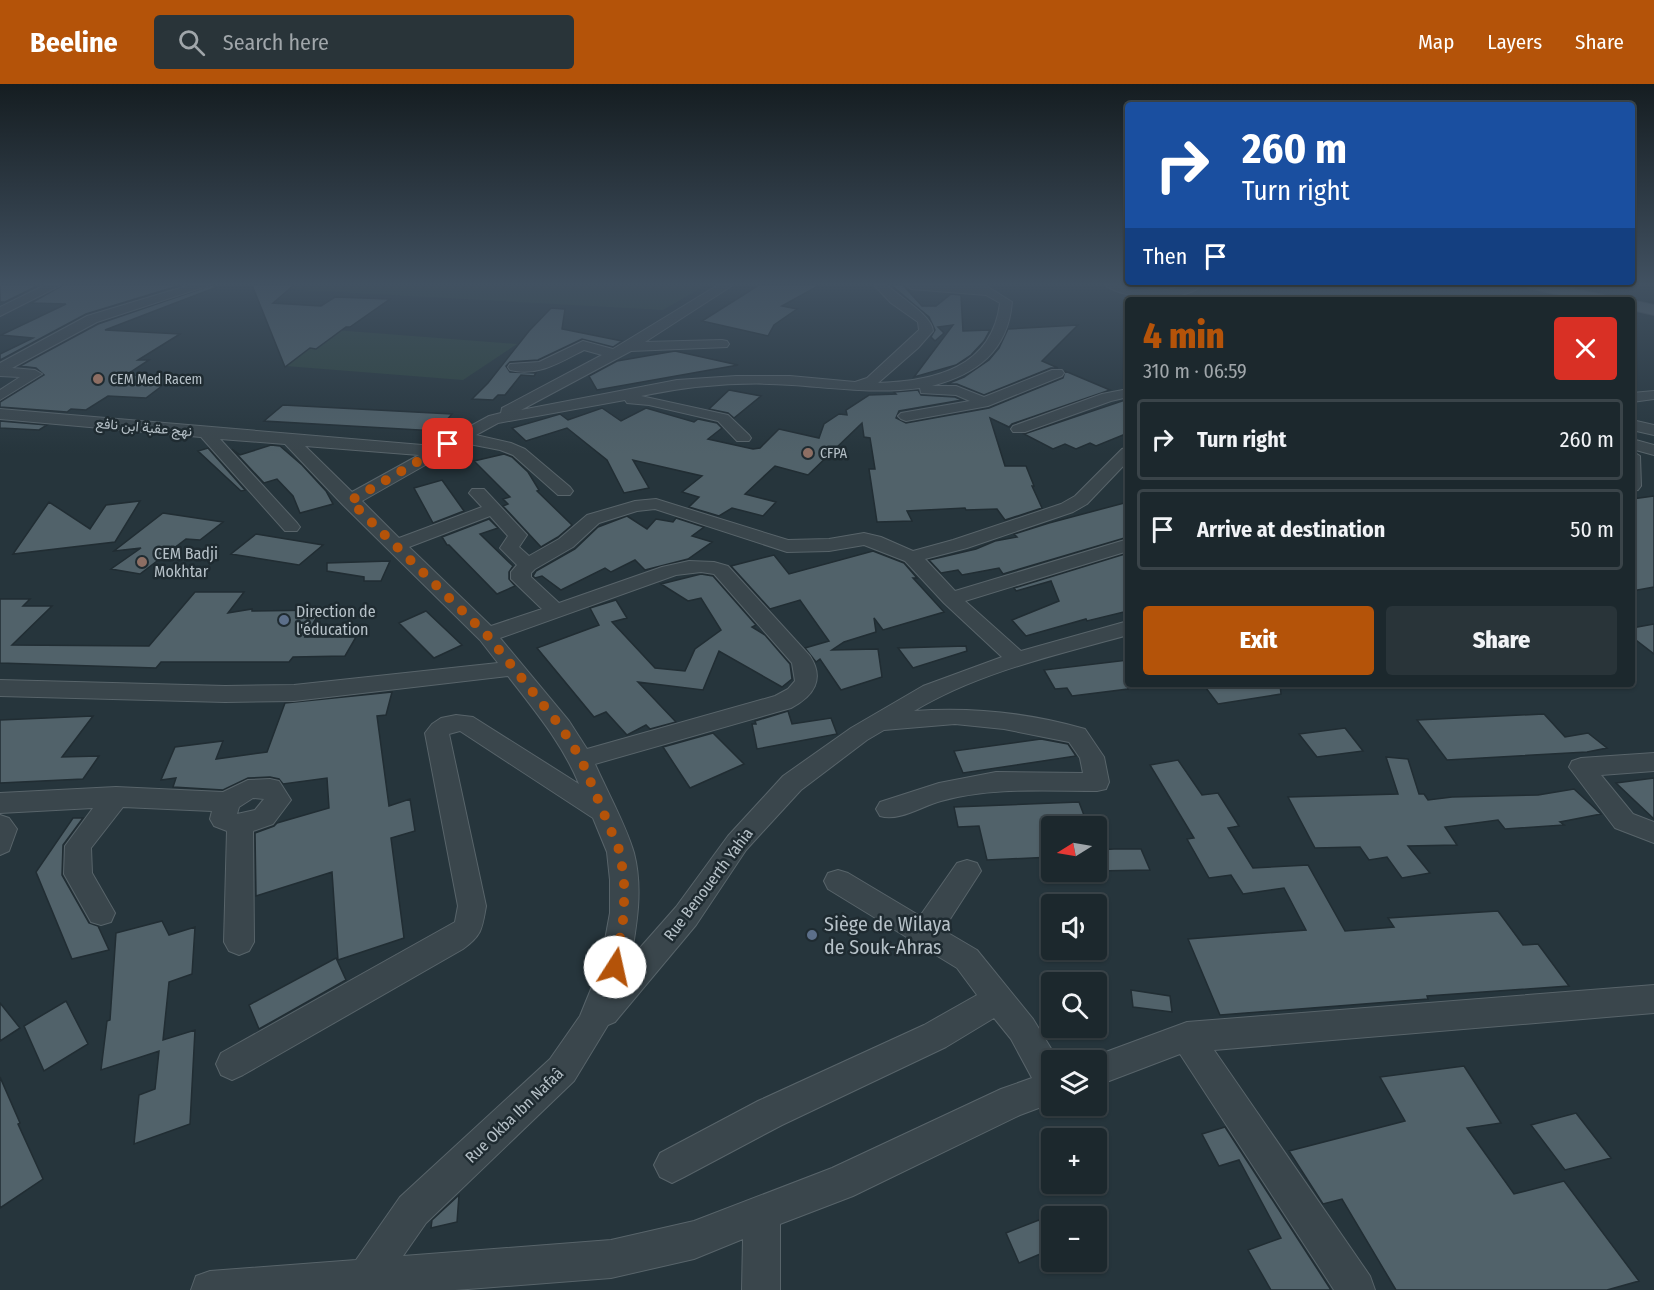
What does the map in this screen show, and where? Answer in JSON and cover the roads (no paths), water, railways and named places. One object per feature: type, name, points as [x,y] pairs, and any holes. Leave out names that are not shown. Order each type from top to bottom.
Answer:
[{"type":"street","points":[[0,370],[52,341]]},
{"type":"street","points":[[350,501],[637,341]]},
{"type":"street","points":[[857,387],[882,375],[916,341]]},
{"type":"street","points":[[889,388],[950,375],[970,367],[983,358],[993,341]]},
{"type":"street","points":[[628,347],[722,344]]},
{"type":"street","points":[[515,367],[529,369],[546,365],[583,345],[614,354]]},
{"type":"street","points":[[0,370],[35,374],[0,396]]},
{"type":"street","points":[[906,416],[983,403],[1057,373]]},
{"type":"street","points":[[494,419],[677,384],[736,380],[790,380],[857,387],[961,390],[969,392],[983,403]]},
{"type":"street","points":[[1019,429],[1107,397],[1125,394]]},
{"type":"street","points":[[1635,397],[1654,395]]},
{"type":"street","points":[[612,398],[649,401],[723,418],[743,438]]},
{"type":"street","name":"نهج عقبة ابن نافع","points":[[0,414],[436,452]]},
{"type":"street","points":[[1635,426],[1654,430]]},
{"type":"street","points":[[206,433],[291,527]]},
{"type":"street","name":"Rue Okba Ibn Nafaâ","points":[[288,438],[487,635],[561,727],[581,759],[620,852],[624,880],[624,914],[615,967],[592,1025],[562,1070],[413,1210],[365,1279]]},
{"type":"street","points":[[460,438],[505,446],[519,452],[564,491]]},
{"type":"street","points":[[1635,445],[1654,450]]},
{"type":"street","points":[[912,557],[960,544],[1067,508],[1081,500],[1125,455]]},
{"type":"street","points":[[1635,484],[1654,488]]},
{"type":"street","points":[[478,493],[518,535],[510,548],[528,565]]},
{"type":"street","points":[[556,611],[521,579],[521,572],[528,565],[566,543],[593,519],[635,506],[656,504],[787,546],[829,545],[868,539],[912,557],[951,599],[1017,658]]},
{"type":"street","points":[[397,545],[493,509]]},
{"type":"street","points":[[951,599],[1125,546]]},
{"type":"street","points":[[487,635],[669,572],[697,565],[710,566],[721,570],[802,661],[808,673],[806,685],[797,695],[783,702],[581,759]]},
{"type":"street","name":"Rue Benouerth Yahia","points":[[592,1025],[686,916],[737,843],[792,783],[878,723],[931,691],[1017,658],[1125,629]]},
{"type":"street","points":[[0,688],[225,694],[294,693],[515,668]]},
{"type":"street","points":[[878,723],[955,716],[1077,735],[1092,757],[1097,782],[996,781],[939,792],[889,809]]},
{"type":"street","points":[[232,1064],[453,940],[468,929],[472,906],[437,733],[442,726],[451,723],[465,723],[603,812]]},
{"type":"street","points":[[1654,762],[1581,767],[1624,820],[1654,833]]},
{"type":"street","points":[[0,802],[116,797],[233,814],[239,942]]},
{"type":"street","points":[[101,913],[78,874],[78,846],[116,797]]},
{"type":"street","points":[[0,825],[4,829],[0,844]]},
{"type":"street","points":[[925,933],[967,871]]},
{"type":"street","points":[[838,881],[967,959],[1022,1029],[1041,1063]]},
{"type":"street","points":[[672,1165],[770,1113],[935,1036],[998,999]]},
{"type":"street","points":[[1107,1066],[1187,1037],[1654,999]]},
{"type":"street","points":[[1187,1037],[1356,1290]]},
{"type":"street","points":[[210,1290],[611,1259],[694,1240],[840,1183],[1013,1101],[1041,1091]]},
{"type":"street","points":[[761,1290],[762,1213]]},
{"type":"place","name":"CEM Med Racem","points":[[98,379]]},
{"type":"place","name":"CFPA","points":[[808,453]]},
{"type":"place","name":"CEM Badji Mokhtar","points":[[142,562]]},
{"type":"place","name":"Direction de l'éducation","points":[[284,620]]},
{"type":"place","name":"Siège de Wilaya de Souk-Ahras","points":[[812,935]]}]
